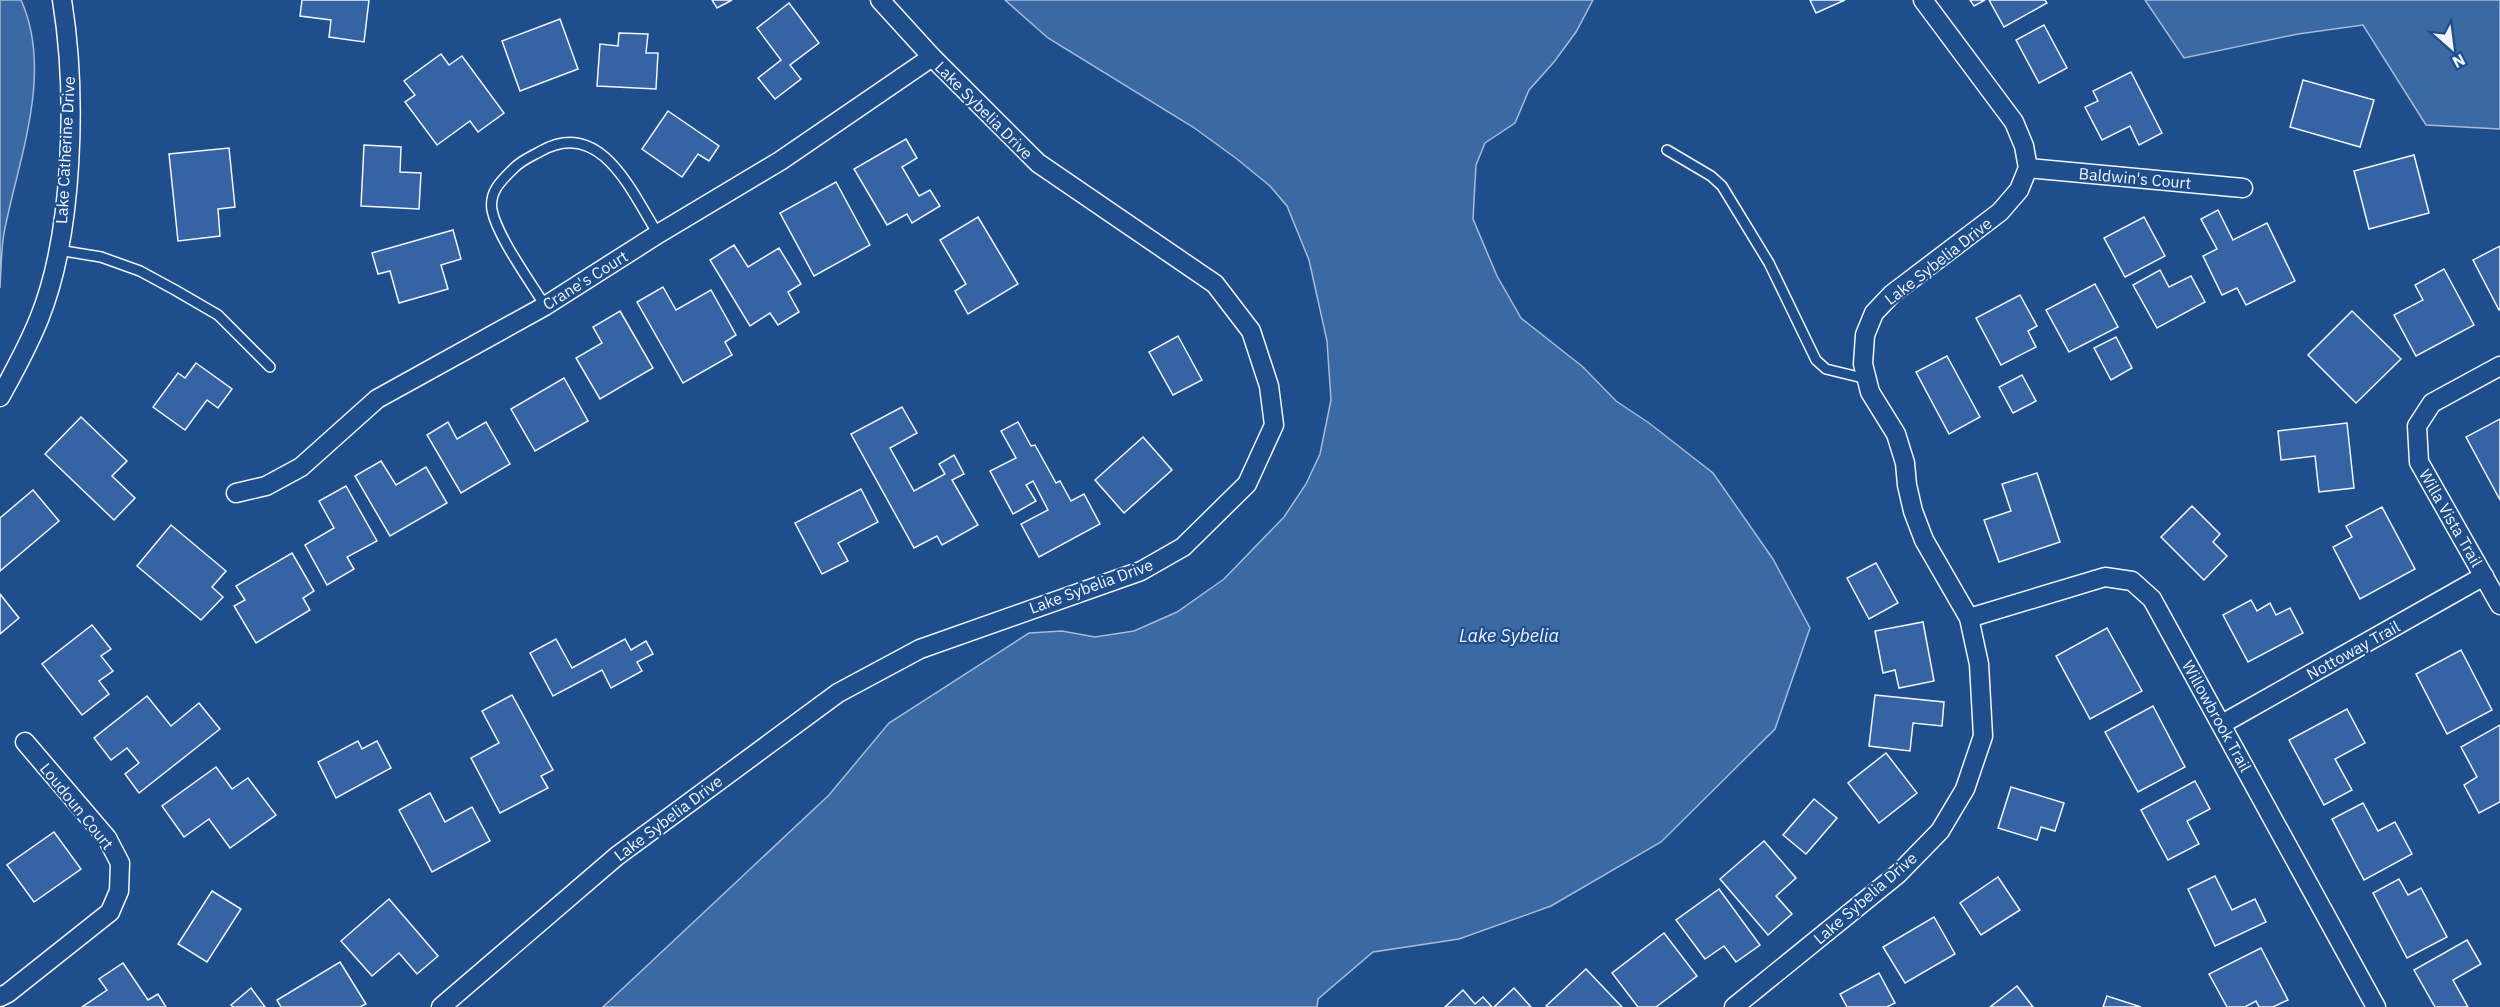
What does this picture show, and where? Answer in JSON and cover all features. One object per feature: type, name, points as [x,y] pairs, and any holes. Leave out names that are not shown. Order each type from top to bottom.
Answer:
[{"type":"street","name":"Lake Catherine Drive","points":[[0,397],[39,319],[58,250],[64,213],[70,128],[69,40],[62,0]]},
{"type":"street","name":"Lake Sybelia Drive","points":[[441,1007],[617,856],[838,693],[920,649],[1142,571],[1183,547],[1247,484],[1274,425],[1269,386],[1251,331],[1215,284],[1038,163],[932,57],[880,0]]},
{"type":"street","points":[[1923,0],[2014,122],[2024,146],[2028,168]]},
{"type":"street","name":"Crane's Court","points":[[236,493],[266,486],[301,467],[377,399],[545,306],[658,234],[780,161],[932,57]]},
{"type":"street","name":"Lake Sybelia Drive","points":[[1734,1007],[1898,874],[1940,831],[1965,789],[1983,736],[1979,664],[1969,618],[1924,540],[1913,511],[1905,463],[1896,434],[1870,392],[1863,364],[1865,335],[1874,313],[1892,294],[2000,212],[2019,190],[2028,168]]},
{"type":"street","name":"Baldwin's Court","points":[[2028,168],[2243,188]]},
{"type":"street","name":"Willa Vista Trail","points":[[2500,366],[2432,403],[2416,426],[2419,462],[2500,605]]},
{"type":"street","name":"Nottoway Trail","points":[[2222,724],[2484,576]]},
{"type":"street","name":"Willowbrook Trail","points":[[1969,618],[2105,577],[2132,581],[2152,599],[2376,1007]]},
{"type":"street","name":"Loudoun Court","points":[[0,997],[110,912],[119,891],[120,863],[107,838],[25,742]]},
{"type":"lane","points":[[545,306],[497,226],[492,208],[495,186],[518,164],[550,146],[572,141],[588,145],[610,159],[658,234]]},
{"type":"lane","points":[[1667,150],[1711,176],[1722,186],[1769,263],[1816,360],[1826,369],[1867,379]]},
{"type":"lane","points":[[58,250],[101,257],[140,271],[175,290],[218,315],[270,367]]},
{"type":"water","points":[[0,0],[21,0],[30,28],[34,57],[34,87],[24,146],[4,233],[0,288]]},
{"type":"water","name":"Lake Sybelia","points":[[1005,0],[1593,0],[1576,32],[1529,90],[1515,123],[1485,143],[1476,165],[1473,219],[1497,276],[1521,318],[1583,367],[1616,401],[1649,423],[1713,473],[1773,559],[1810,628],[1775,729],[1661,842],[1551,906],[1459,939],[1373,952],[1318,999],[1317,1007],[603,1007],[829,795],[889,723],[1029,633],[1062,631],[1095,637],[1134,631],[1177,612],[1224,579],[1284,517],[1306,484],[1320,454],[1331,400],[1327,341],[1309,260],[1287,206],[1270,186],[1237,159],[1193,127],[1048,38]]},
{"type":"water","points":[[2145,0],[2500,0],[2500,129],[2426,125],[2363,25],[2298,34],[2184,58]]},
{"type":"building","points":[[302,0],[369,0],[364,42],[329,37],[331,20],[300,16]]},
{"type":"building","points":[[712,0],[732,0],[717,8]]},
{"type":"building","points":[[1810,0],[1845,0],[1816,13]]},
{"type":"building","points":[[1970,0],[1985,0],[1974,6]]},
{"type":"building","points":[[1989,0],[2045,0],[2047,3],[2004,27]]},
{"type":"building","points":[[789,3],[819,43],[790,65],[801,79],[775,99],[758,78],[781,60],[757,28]]},
{"type":"building","points":[[560,19],[578,69],[520,91],[502,41]]},
{"type":"building","points":[[2044,25],[2067,68],[2039,83],[2016,40]]},
{"type":"building","points":[[619,33],[648,34],[646,53],[658,53],[656,89],[597,86],[600,44],[618,46]]},
{"type":"building","points":[[441,54],[449,65],[462,56],[504,113],[478,132],[470,121],[437,145],[405,102],[415,95],[404,81]]},
{"type":"building","points":[[2131,72],[2162,133],[2139,145],[2130,126],[2102,140],[2085,107],[2098,101],[2093,91]]},
{"type":"building","points":[[2303,80],[2374,100],[2360,147],[2290,127]]},
{"type":"building","points":[[668,111],[719,146],[709,161],[698,154],[682,177],[642,149]]},
{"type":"building","points":[[906,139],[917,158],[902,167],[919,196],[930,190],[940,206],[912,223],[907,214],[887,225],[854,169]]},
{"type":"building","points":[[364,145],[401,147],[400,172],[421,173],[419,209],[361,206]]},
{"type":"building","points":[[229,148],[235,207],[218,209],[220,236],[178,241],[169,154]]},
{"type":"building","points":[[2414,155],[2429,213],[2369,229],[2354,171]]},
{"type":"building","points":[[836,182],[870,245],[814,276],[780,213]]},
{"type":"building","points":[[2218,210],[2233,240],[2267,223],[2295,281],[2246,305],[2237,288],[2222,295],[2203,256],[2217,249],[2201,219]]},
{"type":"building","points":[[978,217],[1018,284],[968,314],[955,291],[966,284],[940,240]]},
{"type":"building","points":[[2144,217],[2165,256],[2125,277],[2104,238]]},
{"type":"building","points":[[453,230],[461,259],[441,265],[448,289],[399,303],[390,271],[378,274],[372,253]]},
{"type":"building","points":[[734,245],[748,267],[779,248],[801,284],[788,292],[799,312],[778,325],[770,313],[750,326],[710,260]]},
{"type":"building","points":[[2500,246],[2500,310],[2499,310],[2473,260]]},
{"type":"building","points":[[2444,269],[2474,325],[2416,356],[2394,315],[2423,300],[2415,285]]},
{"type":"building","points":[[2160,270],[2169,287],[2191,276],[2205,302],[2157,328],[2133,285]]},
{"type":"building","points":[[2095,284],[2118,327],[2069,352],[2046,310]]},
{"type":"building","points":[[663,287],[676,310],[711,290],[736,335],[725,342],[732,355],[683,383],[637,302]]},
{"type":"building","points":[[2020,295],[2037,326],[2028,331],[2036,347],[2001,365],[1976,318]]},
{"type":"building","points":[[620,311],[653,368],[600,399],[576,358],[602,343],[593,327]]},
{"type":"building","points":[[2352,311],[2401,359],[2356,403],[2308,355]]},
{"type":"building","points":[[1178,336],[1202,380],[1173,395],[1149,352]]},
{"type":"building","points":[[2116,337],[2132,368],[2111,380],[2094,348]]},
{"type":"building","points":[[1947,356],[1980,417],[1949,434],[1916,372]]},
{"type":"building","points":[[196,363],[232,389],[218,408],[207,400],[185,430],[153,407],[178,373],[185,378]]},
{"type":"building","points":[[2022,375],[2036,401],[2013,413],[1999,387]]},
{"type":"building","points":[[564,378],[588,421],[535,451],[511,409]]},
{"type":"building","points":[[902,407],[917,433],[890,448],[914,491],[945,474],[939,464],[954,455],[964,474],[952,480],[978,525],[942,545],[937,536],[914,548],[851,434]]},
{"type":"building","points":[[81,417],[127,461],[112,476],[135,498],[114,520],[45,454]]},
{"type":"building","points":[[2500,419],[2500,500],[2466,437]]},
{"type":"building","points":[[448,422],[457,439],[486,422],[510,464],[461,493],[427,435]]},
{"type":"building","points":[[1018,422],[1031,446],[1035,445],[1056,483],[1060,481],[1071,501],[1084,494],[1100,524],[1039,557],[1021,524],[1048,510],[1033,481],[1026,485],[1036,501],[1013,514],[990,471],[1016,458],[1001,431]]},
{"type":"building","points":[[2347,423],[2354,488],[2319,492],[2315,456],[2281,460],[2278,431]]},
{"type":"building","points":[[1143,437],[1172,470],[1124,513],[1095,480]]},
{"type":"building","points":[[381,461],[396,485],[426,467],[447,503],[390,536],[355,476]]},
{"type":"building","points":[[2037,473],[2060,542],[1999,562],[1984,520],[2011,511],[2002,484]]},
{"type":"building","points":[[346,486],[377,541],[347,557],[354,569],[327,585],[305,545],[334,528],[319,501]]},
{"type":"building","points":[[861,489],[878,522],[838,543],[848,561],[822,574],[795,523]]},
{"type":"building","points":[[33,490],[59,521],[0,571],[0,518]]},
{"type":"building","points":[[2192,506],[2220,534],[2213,542],[2227,556],[2204,580],[2161,537]]},
{"type":"building","points":[[2382,507],[2415,569],[2360,599],[2333,547],[2352,537],[2346,526]]},
{"type":"building","points":[[171,525],[226,571],[212,587],[223,597],[201,620],[137,566]]},
{"type":"building","points":[[292,553],[314,591],[303,598],[310,610],[256,643],[234,606],[245,600],[236,586]]},
{"type":"building","points":[[1876,563],[1898,603],[1869,619],[1847,578]]},
{"type":"building","points":[[0,594],[19,618],[0,634]]},
{"type":"building","points":[[2251,600],[2257,611],[2270,603],[2276,615],[2290,608],[2303,633],[2248,662],[2223,615]]},
{"type":"building","points":[[1923,622],[1934,681],[1899,688],[1895,670],[1883,673],[1875,631]]},
{"type":"building","points":[[92,625],[111,649],[101,656],[113,671],[99,681],[109,694],[82,715],[42,664]]},
{"type":"building","points":[[2107,628],[2142,691],[2090,719],[2056,656]]},
{"type":"building","points":[[556,639],[572,668],[625,639],[631,650],[646,641],[653,654],[637,662],[642,671],[611,688],[602,670],[553,696],[530,653]]},
{"type":"building","points":[[2461,650],[2492,710],[2447,734],[2416,674]]},
{"type":"building","points":[[512,695],[553,770],[541,776],[548,788],[500,813],[471,758],[499,743],[482,711]]},
{"type":"building","points":[[1875,695],[1944,702],[1942,726],[1913,723],[1910,751],[1869,746]]},
{"type":"building","points":[[147,696],[171,726],[199,703],[220,729],[139,793],[125,774],[139,763],[127,748],[111,760],[94,738]]},
{"type":"building","points":[[2153,706],[2185,767],[2138,792],[2105,732]]},
{"type":"building","points":[[2347,709],[2365,743],[2335,759],[2352,790],[2324,805],[2289,740]]},
{"type":"building","points":[[2500,725],[2500,802],[2479,813],[2464,785],[2477,777],[2461,747]]},
{"type":"building","points":[[358,741],[362,749],[377,741],[391,768],[336,798],[318,762]]},
{"type":"building","points":[[1886,753],[1917,793],[1879,823],[1848,783]]},
{"type":"building","points":[[216,767],[232,789],[248,778],[276,815],[230,848],[209,819],[184,837],[162,806]]},
{"type":"building","points":[[2195,781],[2210,809],[2187,821],[2199,844],[2168,860],[2141,810]]},
{"type":"building","points":[[2011,787],[2064,803],[2055,831],[2041,827],[2037,840],[1998,828]]},
{"type":"building","points":[[430,793],[445,822],[472,807],[490,841],[432,872],[399,810]]},
{"type":"building","points":[[1814,799],[1837,818],[1806,854],[1783,835]]},
{"type":"building","points":[[2363,803],[2378,831],[2395,822],[2412,854],[2364,880],[2332,819]]},
{"type":"building","points":[[54,832],[81,869],[34,902],[7,865]]},
{"type":"building","points":[[1764,841],[1796,878],[1776,896],[1792,914],[1768,935],[1720,879]]},
{"type":"building","points":[[2215,876],[2232,910],[2255,899],[2266,922],[2215,946],[2188,889]]},
{"type":"building","points":[[1998,877],[2020,910],[1981,935],[1960,903]]},
{"type":"building","points":[[2399,879],[2408,895],[2421,888],[2447,937],[2407,958],[2373,893]]},
{"type":"building","points":[[1719,889],[1760,945],[1736,962],[1724,946],[1705,959],[1676,920]]},
{"type":"building","points":[[212,891],[241,909],[207,962],[178,944]]},
{"type":"building","points":[[389,899],[438,956],[417,974],[399,953],[372,976],[341,941]]},
{"type":"building","points":[[1934,917],[1955,954],[1905,983],[1883,947]]},
{"type":"building","points":[[1664,933],[1697,976],[1656,1007],[1638,1007],[1612,973]]},
{"type":"building","points":[[2467,940],[2481,964],[2453,980],[2468,1007],[2435,1007],[2414,970]]},
{"type":"building","points":[[2261,948],[2288,1000],[2273,1007],[2259,1007],[2256,1001],[2245,1007],[2227,1007],[2209,974]]},
{"type":"building","points":[[340,962],[366,1004],[360,1007],[281,1007],[277,1000]]},
{"type":"building","points":[[123,963],[148,1000],[158,994],[166,1007],[82,1007],[107,990],[99,979]]},
{"type":"building","points":[[1586,969],[1622,1007],[1546,1006]]},
{"type":"building","points":[[1879,973],[1895,1003],[1887,1007],[1847,1007],[1840,994]]},
{"type":"building","points":[[2017,986],[2033,1007],[1990,1007]]},
{"type":"building","points":[[251,988],[265,1007],[233,1007],[231,1005]]},
{"type":"building","points":[[1514,988],[1531,1007],[1494,1007]]},
{"type":"building","points":[[1463,990],[1475,1004],[1483,997],[1492,1007],[1445,1007]]},
{"type":"building","points":[[2107,996],[2141,1007],[2103,1007]]}]
